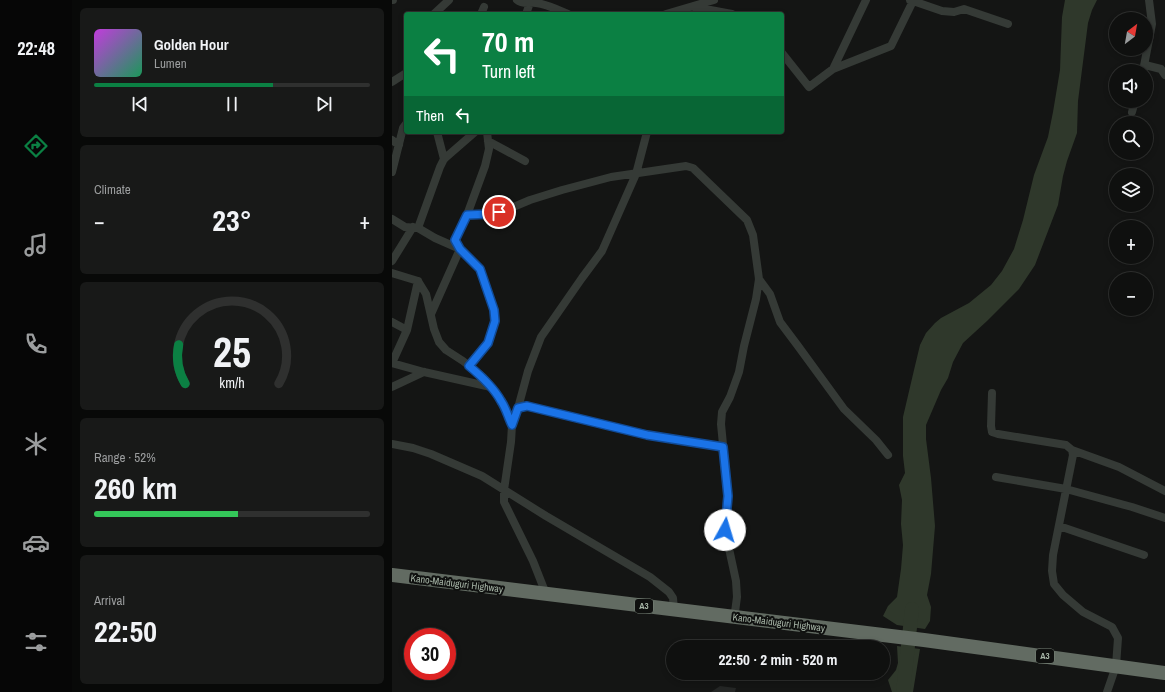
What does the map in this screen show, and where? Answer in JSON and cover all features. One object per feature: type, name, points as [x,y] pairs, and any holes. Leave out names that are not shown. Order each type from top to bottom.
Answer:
[{"type":"highway","name":"Kano-Maiduguri Highway","points":[[392,575],[924,640],[1165,672]]},
{"type":"street","points":[[436,12],[449,0]]},
{"type":"street","points":[[517,0],[520,2],[543,4],[563,12]]},
{"type":"street","points":[[672,12],[679,10],[688,3],[714,0]]},
{"type":"street","points":[[833,68],[866,0]]},
{"type":"street","points":[[784,56],[809,87],[833,68],[891,46],[912,0],[942,11],[954,12],[964,9],[1008,24]]},
{"type":"street","points":[[1145,64],[1152,24],[1149,0]]},
{"type":"street","points":[[527,12],[530,2]]},
{"type":"street","points":[[688,3],[724,12]]},
{"type":"street","points":[[1153,69],[1161,70],[1165,75]]},
{"type":"street","points":[[392,82],[404,74]]},
{"type":"street","points":[[1132,112],[1133,108]]},
{"type":"street","points":[[392,172],[395,143],[404,127]]},
{"type":"street","points":[[438,134],[444,160]]},
{"type":"street","points":[[392,261],[415,228],[444,160],[473,134]]},
{"type":"street","points":[[482,134],[489,145],[525,161]]},
{"type":"street","points":[[469,366],[488,343],[495,321],[495,316],[480,269],[460,249],[455,240],[467,215],[486,166],[489,145],[487,134]]},
{"type":"street","points":[[546,594],[534,561],[504,502],[504,490],[512,425],[528,371],[541,337],[602,251],[636,174],[646,134]]},
{"type":"street","points":[[467,215],[499,212],[562,190],[611,177],[686,166],[693,168],[747,220],[754,235],[759,279],[756,299],[739,372],[730,397],[722,412],[721,424],[728,496],[725,530],[736,581],[737,597],[736,612],[733,617]]},
{"type":"street","points":[[392,219],[405,227],[415,228],[460,249]]},
{"type":"street","points":[[431,314],[460,249]]},
{"type":"street","points":[[392,273],[418,280],[426,294],[434,329],[439,342],[446,350],[483,377],[502,402],[512,425]]},
{"type":"street","points":[[759,279],[770,294],[780,322],[844,409],[876,440],[888,455]]},
{"type":"street","points":[[418,280],[407,330],[392,363],[491,388]]},
{"type":"street","points":[[392,322],[407,330]]},
{"type":"street","points":[[392,387],[424,372]]},
{"type":"street","points":[[992,393],[992,432],[1066,445],[1072,450],[1119,467],[1165,491]]},
{"type":"street","points":[[518,408],[527,406],[647,435],[723,447]]},
{"type":"street","points":[[392,444],[413,448],[431,454],[482,476],[546,516],[650,576],[669,592],[673,598],[674,610]]},
{"type":"street","points":[[1072,450],[1073,455],[1053,555],[1052,571],[1054,584],[1063,595],[1083,612],[1112,627],[1118,638],[1116,666],[1107,692]]},
{"type":"street","points":[[996,478],[1066,489],[1132,507],[1165,518]]},
{"type":"street","points":[[1059,526],[1144,555]]},
{"type":"shaded area","points":[[1065,0],[1097,0],[1088,23],[1078,101],[1077,133],[1063,176],[1058,205],[1035,265],[1019,289],[963,343],[953,362],[948,378],[941,390],[926,425],[926,439],[935,526],[931,574],[927,595],[931,607],[930,621],[925,629],[897,625],[883,616],[888,606],[897,597],[901,569],[903,545],[901,524],[902,500],[899,485],[905,473],[903,456],[903,417],[920,345],[926,333],[935,323],[941,318],[969,303],[991,285],[1002,271],[1014,249],[1034,175],[1048,137],[1060,70],[1062,17]]},
{"type":"shaded area","points":[[897,646],[920,649],[913,692],[892,692],[888,680],[890,680],[890,678],[896,670],[898,663]]},
{"type":"building","points":[[720,686],[736,688],[735,692],[711,692]]},
{"type":"waterway","points":[[903,692],[912,609]]},
{"type":"route","points":[[499,212],[467,215],[455,240],[460,249],[480,269],[494,310],[495,321],[488,343],[469,366],[483,377],[496,393],[502,402],[512,425],[518,408],[527,406],[647,435],[723,447],[728,496],[725,530]]}]
